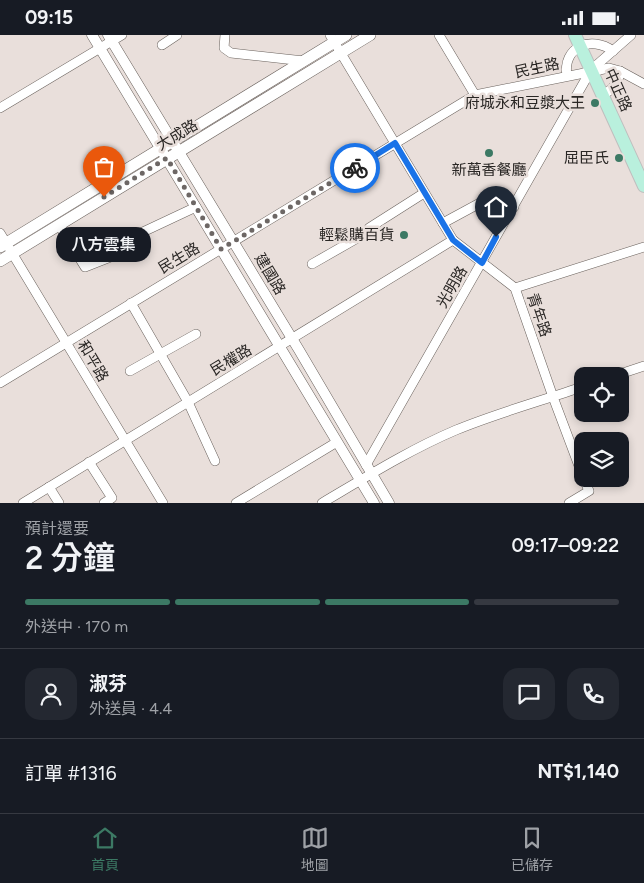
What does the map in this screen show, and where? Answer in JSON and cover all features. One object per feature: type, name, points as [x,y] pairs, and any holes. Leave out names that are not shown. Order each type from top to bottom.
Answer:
[{"type":"main road","name":"大成路","points":[[0,261],[5,244],[304,61],[332,39],[346,35]]},
{"type":"main road","name":"大成路","points":[[5,244],[59,225],[370,35]]},
{"type":"main road","name":"中正路","points":[[578,40],[644,186]]},
{"type":"street","name":"建國路","points":[[92,35],[374,503]]},
{"type":"street","points":[[0,108],[100,48],[110,38],[122,35]]},
{"type":"street","points":[[162,45],[177,35]]},
{"type":"street","points":[[225,35],[224,48],[231,53],[304,61]]},
{"type":"street","points":[[439,35],[475,95]]},
{"type":"street","points":[[591,71],[631,35]]},
{"type":"street","name":"建國路","points":[[110,38],[234,241],[389,503]]},
{"type":"street","name":"青年路","points":[[332,39],[453,240],[516,288],[574,453]]},
{"type":"street","points":[[567,76],[566,66],[568,58],[578,40],[599,43],[613,51]]},
{"type":"street","name":"民生路","points":[[0,383],[475,95],[609,68],[620,71]]},
{"type":"street","name":"光明路","points":[[369,469],[482,263],[591,71]]},
{"type":"street","points":[[602,95],[614,87],[620,71],[644,84]]},
{"type":"street","points":[[312,264],[368,232],[369,228],[424,193]]},
{"type":"street","points":[[442,223],[492,197],[514,207]]},
{"type":"street","points":[[130,238],[196,207]]},
{"type":"street","points":[[59,225],[85,267],[131,249]]},
{"type":"street","name":"民權路","points":[[23,503],[453,240]]},
{"type":"street","name":"和平路","points":[[5,244],[163,503]]},
{"type":"street","points":[[516,288],[644,247]]},
{"type":"street","points":[[131,303],[188,402],[215,461]]},
{"type":"street","points":[[130,371],[196,334]]},
{"type":"street","points":[[629,371],[644,366]]},
{"type":"street","points":[[322,503],[360,481],[369,469],[400,457],[458,429],[574,390]]},
{"type":"street","points":[[236,503],[337,442]]},
{"type":"street","points":[[89,463],[112,498],[104,503]]},
{"type":"street","points":[[48,487],[59,503]]},
{"type":"street","points":[[569,503],[589,491],[587,487]]},
{"type":"way so far","points":[[104,197],[167,158],[221,249],[355,168]]},
{"type":"place","name":"府城永和豆漿大王","points":[[595,103]]},
{"type":"place","name":"新萬香餐廳","points":[[489,153]]},
{"type":"place","name":"屈臣氏","points":[[619,158]]},
{"type":"place","name":"八方雲集","points":[[104,197]]},
{"type":"place","name":"輕鬆購百貨","points":[[404,235]]},
{"type":"route","points":[[355,168],[395,143],[453,240],[482,263],[496,237]]}]
